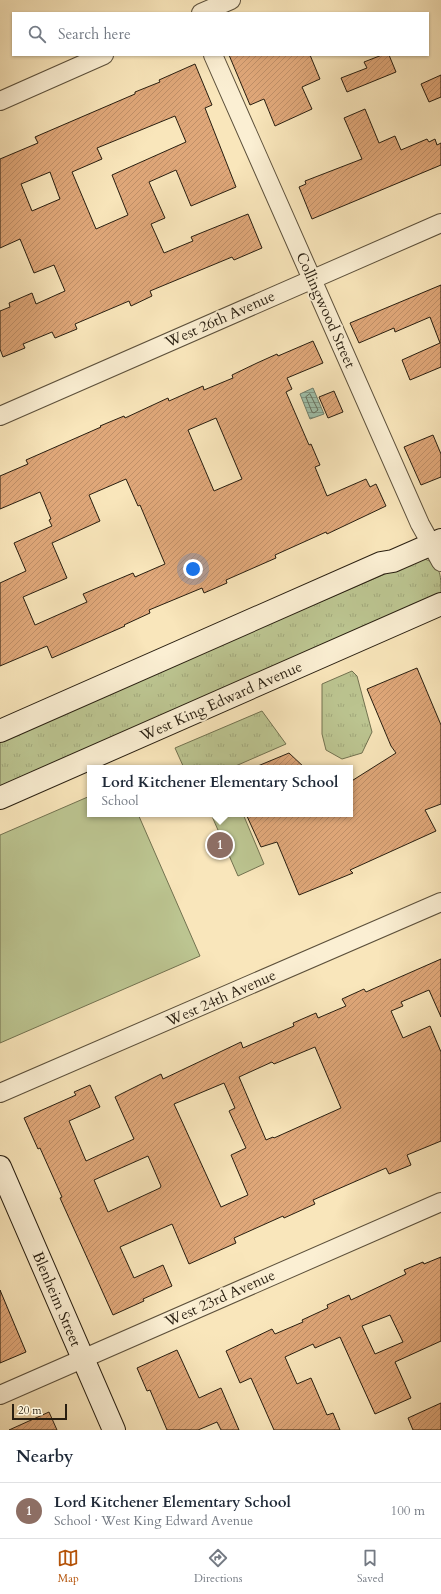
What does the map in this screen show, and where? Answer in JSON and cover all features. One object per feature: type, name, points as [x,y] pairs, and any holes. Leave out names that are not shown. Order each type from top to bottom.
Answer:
[{"type":"main road","points":[[0,731],[380,563],[437,549]]},
{"type":"main road","name":"West King Edward Avenue","points":[[0,798],[441,604]]},
{"type":"main road","name":"Blenheim Street","points":[[0,1167],[114,1430]]},
{"type":"street","points":[[203,9],[231,0]]},
{"type":"street","points":[[0,101],[102,56]]},
{"type":"street","name":"Collingwood Street","points":[[213,56],[312,278],[437,549]]},
{"type":"street","name":"West 26th Avenue","points":[[0,416],[312,278],[441,223]]},
{"type":"street","name":"West 24th Avenue","points":[[0,1094],[441,902]]},
{"type":"street","name":"West 23rd Avenue","points":[[0,1395],[441,1202]]},
{"type":"green space","points":[[422,558],[433,563],[439,571],[441,593],[0,786],[0,740]]},
{"type":"green space","points":[[352,671],[357,676],[372,732],[362,753],[342,759],[326,750],[322,734],[322,684]]},
{"type":"green space","points":[[262,711],[286,744],[238,765],[183,765],[175,748]]},
{"type":"green space","points":[[87,797],[87,817],[139,817],[200,956],[0,1043],[0,835]]},
{"type":"green space","points":[[212,817],[244,817],[264,864],[238,876]]},
{"type":"water","points":[[313,388],[324,414],[310,419],[300,394]]},
{"type":"building","points":[[229,56],[310,56],[320,79],[302,87],[312,109],[275,126],[264,99],[250,105]]},
{"type":"building","points":[[379,56],[389,56],[396,72],[347,92],[341,78],[367,68],[364,62]]},
{"type":"building","points":[[195,64],[212,105],[205,108],[236,187],[191,206],[176,170],[149,182],[165,218],[151,224],[164,253],[193,241],[191,237],[248,214],[262,248],[234,260],[232,257],[150,291],[152,296],[131,306],[129,301],[75,324],[77,329],[55,338],[52,332],[23,344],[25,348],[3,357],[0,349],[0,311],[10,307],[9,303],[32,293],[36,304],[65,291],[54,265],[34,273],[20,239],[0,248],[0,159],[38,143],[35,137],[135,94],[135,92],[160,82],[159,80]],"holes":[[[175,116],[186,142],[112,175],[128,215],[96,229],[72,172],[102,159],[97,148]],[[50,172],[60,199],[32,211],[21,184]]]},
{"type":"building","points":[[441,75],[441,97],[429,102],[421,84]]},
{"type":"building","points":[[365,109],[379,143],[395,136],[401,150],[427,139],[429,142],[435,139],[437,145],[441,143],[441,165],[312,219],[299,187],[306,184],[305,181],[362,159],[344,118]]},
{"type":"building","points":[[441,285],[441,367],[410,380],[402,360],[440,343],[430,317],[395,332],[394,328],[359,343],[350,323]]},
{"type":"building","points":[[313,341],[323,363],[287,378],[292,389],[286,392],[309,445],[311,444],[320,465],[315,467],[327,496],[366,479],[370,487],[376,484],[386,506],[327,534],[326,532],[275,555],[276,558],[226,580],[227,583],[204,593],[202,588],[149,610],[150,613],[124,625],[125,626],[52,658],[47,646],[0,666],[0,583],[26,571],[14,543],[52,526],[49,520],[51,519],[40,492],[0,509],[0,476],[28,464],[26,460],[101,427],[100,426],[124,416],[125,418],[168,398],[169,401],[203,386],[204,390],[233,378],[232,375],[257,363],[277,354],[278,356]],"holes":[[[216,418],[242,479],[214,491],[188,430]],[[126,479],[138,506],[140,505],[165,564],[135,577],[133,573],[83,594],[87,602],[35,625],[23,597],[67,578],[52,543],[100,521],[89,495]]]},
{"type":"building","points":[[334,391],[343,412],[328,418],[319,397]]},
{"type":"building","points":[[433,435],[441,454],[441,477],[421,485],[404,447]]},
{"type":"building","points":[[417,668],[441,725],[441,804],[425,810],[436,831],[350,870],[353,873],[299,895],[277,842],[261,847],[247,817],[353,817],[353,780],[396,753],[391,746],[367,689]]},
{"type":"building","points":[[289,753],[302,765],[260,765]]},
{"type":"building","points":[[441,959],[441,1017],[429,990],[401,1002],[403,1006],[391,1011],[403,1038],[430,1026],[441,1052],[441,1141],[407,1155],[411,1165],[389,1174],[386,1168],[313,1200],[315,1204],[284,1218],[283,1216],[234,1238],[236,1243],[189,1264],[172,1224],[120,1247],[134,1278],[163,1265],[172,1286],[113,1315],[60,1198],[62,1197],[40,1148],[38,1149],[24,1118],[76,1095],[74,1092],[90,1085],[100,1107],[69,1121],[86,1161],[134,1139],[115,1097],[161,1074],[163,1079],[241,1042],[243,1048],[294,1026],[293,1023],[316,1013],[318,1018],[346,1006],[342,999],[364,989],[366,992]],"holes":[[[315,1047],[341,1108],[274,1138],[273,1137],[266,1140],[239,1077],[272,1062],[274,1064]],[[224,1083],[235,1108],[229,1111],[246,1148],[231,1155],[248,1195],[221,1207],[174,1104]],[[148,1156],[161,1186],[160,1188],[108,1212],[94,1180]]]},
{"type":"building","points":[[441,1257],[441,1341],[395,1362],[411,1398],[375,1414],[340,1337],[315,1348],[313,1344],[285,1357],[297,1384],[311,1378],[327,1415],[333,1413],[340,1430],[274,1430],[251,1378],[240,1383],[226,1351],[272,1329],[275,1334],[303,1322],[302,1320],[328,1308],[327,1305],[349,1295],[351,1300],[406,1274],[404,1270],[423,1262],[424,1264]],"holes":[[[390,1315],[403,1342],[375,1354],[362,1326]]]},
{"type":"building","points":[[0,1290],[26,1352],[0,1363]]},
{"type":"building","points":[[177,1350],[199,1398],[221,1388],[239,1430],[221,1430],[217,1422],[198,1430],[167,1430],[150,1390],[147,1391],[137,1368]]},
{"type":"building","points":[[441,1403],[441,1430],[413,1430],[408,1418]]},
{"type":"building","points":[[49,1412],[57,1430],[9,1430]]},
{"type":"place","name":"Lord Kitchener Elementary School","points":[[220,845]]}]
